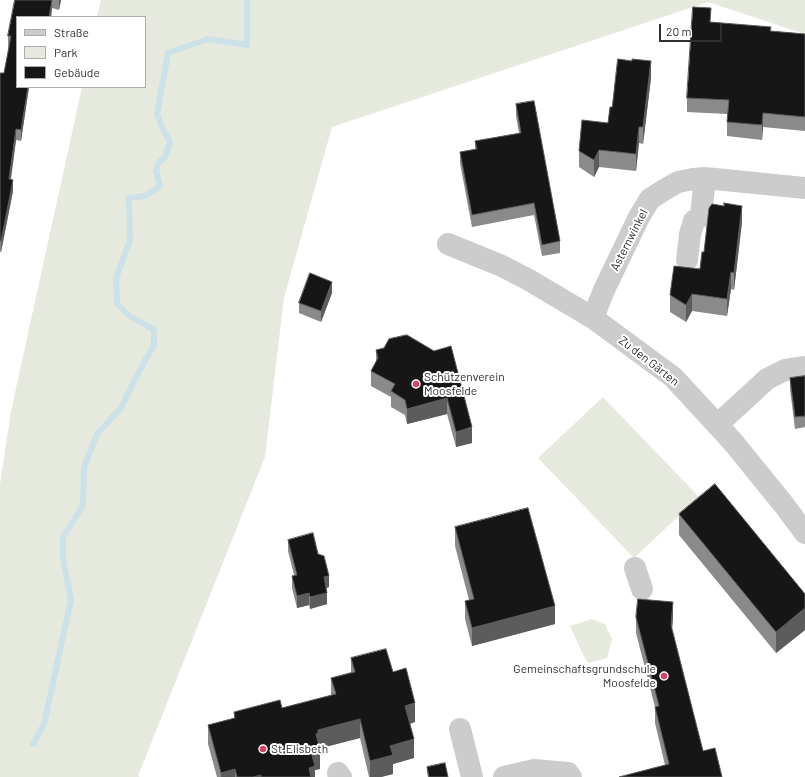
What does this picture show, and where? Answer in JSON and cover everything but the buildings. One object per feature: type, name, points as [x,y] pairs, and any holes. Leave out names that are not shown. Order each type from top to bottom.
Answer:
[{"type":"street","name":"Asternwinkel","points":[[593,318],[604,290],[639,217],[650,199],[664,190],[678,182],[705,178],[805,188]]},
{"type":"street","points":[[687,260],[690,234],[694,221],[701,216],[705,178]]},
{"type":"street","name":"Zu den Gärten","points":[[448,244],[502,266],[529,280],[593,318],[673,377],[733,442],[804,530]]},
{"type":"street","points":[[717,424],[768,379],[785,370],[805,367]]},
{"type":"street","points":[[635,568],[642,589]]},
{"type":"street","points":[[460,730],[472,777]]},
{"type":"street","points":[[504,777],[534,770],[568,773],[570,777]]},
{"type":"green space","points":[[101,0],[805,0],[805,34],[708,2],[332,127],[284,298],[265,457],[138,776],[140,777],[0,777],[0,484],[11,411],[82,88],[146,88],[146,16],[97,16]]},
{"type":"green space","points":[[603,397],[699,497],[634,558],[538,458]]},
{"type":"green space","points":[[592,619],[605,624],[612,639],[607,658],[589,663],[585,659],[570,626]]},
{"type":"waterway","points":[[33,744],[44,724],[71,600],[63,559],[63,537],[83,505],[84,467],[97,434],[121,408],[154,345],[154,330],[128,315],[117,303],[116,278],[130,240],[129,198],[145,196],[160,186],[156,171],[158,163],[165,157],[170,142],[157,114],[168,53],[208,39],[247,45],[247,0]]},
{"type":"place","name":"Schützenverein Moosfelde","points":[[416,384]]},
{"type":"place","name":"Gemeinschaftsgrundschule Moosfelde","points":[[664,676]]},
{"type":"place","name":"St.Elisbeth","points":[[263,749]]}]
